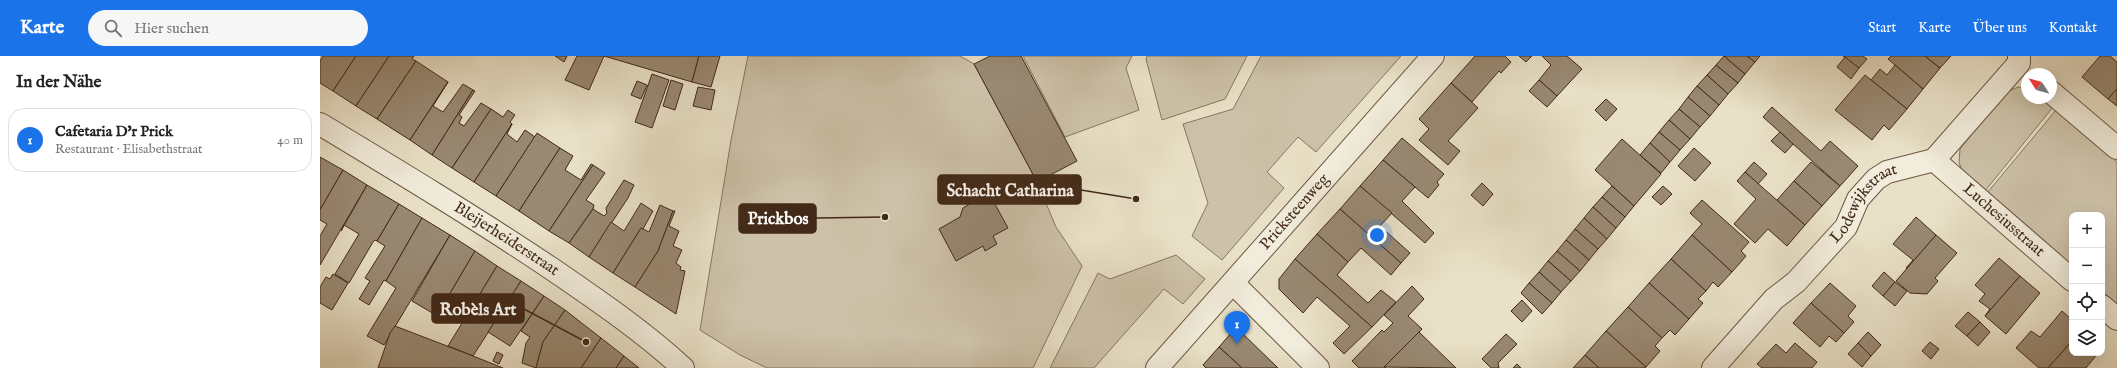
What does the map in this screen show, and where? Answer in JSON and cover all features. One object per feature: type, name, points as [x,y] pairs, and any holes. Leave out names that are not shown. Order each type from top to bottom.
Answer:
[{"type":"street","name":"Pricksteenweg","points":[[1157,368],[1433,56]]},
{"type":"street","points":[[1934,160],[2023,64]]},
{"type":"street","points":[[2057,97],[2117,148]]},
{"type":"street","name":"Bleijerheiderstraat","points":[[320,124],[515,245],[595,298],[664,351],[683,368]]},
{"type":"street","name":"Luchesiusstraat","points":[[1934,160],[2069,277]]},
{"type":"street","name":"Lodewijkstraat","points":[[1720,366],[1774,299],[1796,282],[1846,227],[1858,199],[1876,179],[1887,172],[1934,160]]},
{"type":"street","points":[[1233,283],[1318,368]]},
{"type":"street","points":[[2105,309],[2117,319]]},
{"type":"shaded area","points":[[748,56],[960,56],[974,64],[1037,182],[1056,227],[1082,266],[1033,368],[767,368],[740,355],[700,330],[731,140]]},
{"type":"shaded area","points":[[1023,56],[1132,56],[1126,68],[1139,110],[1065,137]]},
{"type":"shaded area","points":[[1147,56],[1247,56],[1225,99],[1162,120],[1146,59]]},
{"type":"shaded area","points":[[1261,56],[1401,56],[1316,152],[1298,137],[1267,172],[1284,188],[1222,260],[1192,236],[1208,203],[1183,124],[1233,109]]},
{"type":"shaded area","points":[[2018,87],[2021,87],[2021,104],[2049,104],[2053,107],[1985,191],[1962,171],[1959,162],[1960,149],[2005,93]]},
{"type":"shaded area","points":[[2056,110],[2117,162],[2117,304],[2105,294],[2105,212],[2069,212],[2069,263],[1987,193]]},
{"type":"shaded area","points":[[1176,255],[1205,279],[1183,304],[1164,289],[1094,368],[1050,368],[1098,273],[1110,279]]},
{"type":"building","points":[[323,56],[356,56],[333,91],[320,83],[320,61]]},
{"type":"building","points":[[356,56],[389,56],[356,106],[333,91]]},
{"type":"building","points":[[389,56],[414,56],[412,59],[416,61],[377,119],[356,106]]},
{"type":"building","points":[[555,56],[567,56],[564,62]]},
{"type":"building","points":[[577,56],[604,56],[589,90],[565,80]]},
{"type":"building","points":[[604,56],[699,56],[692,82]]},
{"type":"building","points":[[699,56],[720,56],[711,87],[692,82]]},
{"type":"building","points":[[990,56],[1021,56],[1077,161],[1037,182],[974,64]]},
{"type":"building","points":[[1475,56],[1505,56],[1511,62],[1501,73],[1499,71],[1472,102],[1451,83]]},
{"type":"building","points":[[1519,56],[1532,56],[1526,62]]},
{"type":"building","points":[[1542,56],[1567,56],[1582,69],[1557,96],[1539,80],[1551,65]]},
{"type":"building","points":[[1724,56],[1745,74],[1738,83],[1716,65]]},
{"type":"building","points":[[1724,56],[1747,56],[1755,62],[1745,74]]},
{"type":"building","points":[[1747,56],[1760,56],[1755,62]]},
{"type":"building","points":[[1843,56],[1863,56],[1867,59],[1859,68]]},
{"type":"building","points":[[1891,56],[1925,56],[1940,68],[1923,89],[1888,59]]},
{"type":"building","points":[[1925,56],[1951,56],[1940,68]]},
{"type":"building","points":[[2100,56],[2110,56],[2117,62],[2117,89],[2108,99],[2082,77]]},
{"type":"building","points":[[1845,57],[1859,68],[1851,79],[1837,67]]},
{"type":"building","points":[[416,61],[448,82],[410,140],[377,119]]},
{"type":"building","points":[[1716,65],[1738,83],[1728,94],[1707,75]]},
{"type":"building","points":[[1895,65],[1923,89],[1907,109],[1871,80],[1880,69],[1887,75]]},
{"type":"building","points":[[652,74],[669,80],[652,128],[635,122]]},
{"type":"building","points":[[1707,75],[1728,94],[1719,105],[1697,86]]},
{"type":"building","points":[[1865,75],[1907,109],[1889,130],[1884,125],[1872,140],[1835,110]]},
{"type":"building","points":[[671,80],[683,84],[675,110],[663,106]]},
{"type":"building","points":[[1539,80],[1557,96],[1547,107],[1529,91]]},
{"type":"building","points":[[637,81],[647,85],[641,99],[631,95]]},
{"type":"building","points":[[448,82],[433,106],[443,112],[463,84],[473,90],[432,155],[410,140]]},
{"type":"building","points":[[1451,83],[1478,108],[1448,141],[1460,151],[1448,165],[1419,140],[1429,129],[1419,119]]},
{"type":"building","points":[[1697,86],[1719,105],[1710,116],[1688,97]]},
{"type":"building","points":[[698,87],[715,90],[711,110],[693,106]]},
{"type":"building","points":[[2117,89],[2117,106],[2108,99]]},
{"type":"building","points":[[473,90],[475,91],[459,115],[462,117],[459,123],[464,126],[481,103],[491,109],[452,168],[432,155]]},
{"type":"building","points":[[1688,97],[1710,116],[1700,127],[1679,109]]},
{"type":"building","points":[[1606,99],[1617,109],[1606,121],[1595,110]]},
{"type":"building","points":[[1772,107],[1821,151],[1830,141],[1858,166],[1840,186],[1763,117]]},
{"type":"building","points":[[491,109],[503,117],[508,110],[515,115],[510,122],[512,124],[474,182],[452,168]]},
{"type":"building","points":[[1679,109],[1700,127],[1690,139],[1669,120]]},
{"type":"building","points":[[1669,120],[1690,139],[1680,150],[1659,132]]},
{"type":"building","points":[[512,124],[507,134],[517,142],[525,130],[535,137],[496,196],[474,182]]},
{"type":"building","points":[[1659,132],[1680,150],[1670,162],[1650,143]]},
{"type":"building","points":[[1780,132],[1793,144],[1785,153],[1771,141]]},
{"type":"building","points":[[537,133],[560,148],[519,211],[496,196]]},
{"type":"building","points":[[1402,138],[1444,174],[1437,182],[1439,185],[1428,198],[1383,160]]},
{"type":"building","points":[[1622,139],[1661,174],[1634,206],[1595,170]]},
{"type":"building","points":[[1650,143],[1670,162],[1661,173],[1640,155]]},
{"type":"building","points":[[560,148],[573,156],[565,170],[581,180],[591,164],[593,165],[549,231],[519,211]]},
{"type":"building","points":[[1694,148],[1711,163],[1695,181],[1678,166]]},
{"type":"building","points":[[320,157],[343,170],[320,210]]},
{"type":"building","points":[[1383,160],[1415,187],[1402,201],[1434,233],[1425,243],[1360,186]]},
{"type":"building","points":[[1754,162],[1767,174],[1758,184],[1745,172]]},
{"type":"building","points":[[1811,162],[1840,186],[1822,206],[1794,181]]},
{"type":"building","points":[[593,165],[605,173],[586,200],[594,205],[593,209],[569,243],[549,231]]},
{"type":"building","points":[[343,170],[367,185],[320,265],[320,236],[327,224],[320,220],[320,210]]},
{"type":"building","points":[[1745,172],[1805,225],[1787,246],[1768,229],[1755,243],[1734,224],[1756,199],[1737,181]]},
{"type":"building","points":[[624,180],[634,185],[628,198],[589,257],[569,243],[593,209],[604,216],[607,213],[606,208]]},
{"type":"building","points":[[1794,181],[1822,206],[1805,225],[1777,200]]},
{"type":"building","points":[[983,182],[1008,228],[993,236],[997,244],[985,251],[983,246],[956,261],[939,229],[960,217],[963,208],[973,202],[967,191]]},
{"type":"building","points":[[1482,183],[1493,194],[1483,206],[1471,195]]},
{"type":"building","points":[[367,185],[399,204],[377,241],[375,240],[373,242],[349,283],[335,274],[359,234],[344,225]]},
{"type":"building","points":[[1360,186],[1392,213],[1380,226],[1410,253],[1401,263],[1340,209]]},
{"type":"building","points":[[1612,186],[1634,206],[1625,217],[1602,197]]},
{"type":"building","points":[[1663,186],[1672,194],[1661,205],[1652,197]]},
{"type":"building","points":[[1602,197],[1625,217],[1616,228],[1593,207]]},
{"type":"building","points":[[1702,200],[1749,242],[1741,251],[1746,256],[1732,272],[1692,235],[1702,224],[1690,213]]},
{"type":"building","points":[[641,203],[653,211],[643,229],[641,228],[613,273],[589,257],[611,222],[624,231]]},
{"type":"building","points":[[399,204],[422,218],[386,281],[384,280],[369,305],[359,299],[370,281],[365,278],[385,246],[377,241]]},
{"type":"building","points":[[660,205],[673,211],[658,251],[635,287],[613,273],[641,228],[649,232]]},
{"type":"building","points":[[1593,207],[1616,228],[1607,239],[1584,218]]},
{"type":"building","points":[[1340,209],[1401,263],[1391,275],[1361,248],[1348,262],[1317,234]]},
{"type":"building","points":[[673,211],[675,211],[669,226],[679,231],[673,246],[682,250],[676,263],[681,267],[680,270],[685,271],[676,314],[635,287],[658,251]]},
{"type":"building","points":[[1916,217],[1936,235],[1907,269],[1906,268],[1913,260],[1893,244]]},
{"type":"building","points":[[422,218],[450,235],[384,345],[367,336],[396,288],[386,281]]},
{"type":"building","points":[[1584,218],[1607,239],[1598,249],[1575,229]]},
{"type":"building","points":[[1575,229],[1598,249],[1589,260],[1566,240]]},
{"type":"building","points":[[1317,234],[1348,262],[1337,275],[1368,303],[1381,290],[1396,302],[1372,327],[1295,259]]},
{"type":"building","points":[[450,235],[475,251],[442,307],[439,306],[434,314],[412,301]]},
{"type":"building","points":[[1692,235],[1732,272],[1718,287],[1713,282],[1706,291],[1671,259]]},
{"type":"building","points":[[1936,235],[1957,253],[1935,278],[1938,281],[1927,294],[1910,293],[1896,281]]},
{"type":"building","points":[[1566,240],[1589,260],[1580,271],[1557,251]]},
{"type":"building","points":[[475,251],[497,266],[463,322],[442,307]]},
{"type":"building","points":[[1557,251],[1580,271],[1571,281],[1548,261]]},
{"type":"building","points":[[1999,258],[2020,276],[1985,316],[1990,309],[1979,301],[1985,294],[1975,285]]},
{"type":"building","points":[[1295,259],[1372,327],[1344,354],[1333,343],[1350,326],[1317,297],[1303,313],[1279,289],[1279,279]]},
{"type":"building","points":[[1671,259],[1706,291],[1698,299],[1703,303],[1689,319],[1649,283]]},
{"type":"building","points":[[1548,261],[1571,281],[1561,292],[1539,272]]},
{"type":"building","points":[[497,266],[521,281],[473,356],[448,346]]},
{"type":"building","points":[[1539,272],[1561,292],[1552,303],[1529,283]]},
{"type":"building","points":[[1884,272],[1895,282],[1883,296],[1872,286]]},
{"type":"building","points":[[333,274],[348,283],[332,310],[320,303],[320,287],[326,277],[330,279]]},
{"type":"building","points":[[2020,276],[2040,293],[2006,334],[1985,316]]},
{"type":"building","points":[[521,281],[544,296],[510,346],[488,332]]},
{"type":"building","points":[[1895,282],[1907,291],[1895,306],[1883,296]]},
{"type":"building","points":[[1529,283],[1552,303],[1542,314],[1521,293]]},
{"type":"building","points":[[1649,283],[1689,319],[1675,335],[1670,330],[1662,338],[1628,307]]},
{"type":"building","points":[[1830,283],[1856,306],[1848,316],[1854,322],[1844,333],[1811,303]]},
{"type":"building","points":[[1412,286],[1424,299],[1408,316],[1422,329],[1385,368],[1359,368],[1352,361],[1382,330],[1384,332],[1393,323],[1384,315]]},
{"type":"building","points":[[544,296],[565,310],[543,342],[536,368],[522,363],[526,343],[530,337],[521,331]]},
{"type":"building","points":[[1522,300],[1532,311],[1522,322],[1511,311]]},
{"type":"building","points":[[1811,303],[1844,333],[1836,342],[1829,336],[1820,347],[1793,323]]},
{"type":"building","points":[[1628,307],[1662,338],[1655,346],[1660,351],[1646,367],[1606,331]]},
{"type":"building","points":[[565,310],[601,338],[581,368],[536,368],[543,342]]},
{"type":"building","points":[[2062,311],[2069,317],[2069,344],[2048,368],[2039,368],[2016,348],[2031,331],[2040,337]]},
{"type":"building","points":[[1968,312],[1980,322],[1967,336],[1955,326]]},
{"type":"building","points":[[1980,322],[1990,332],[1978,346],[1967,336]]},
{"type":"building","points":[[395,326],[503,368],[378,368],[390,333]]},
{"type":"building","points":[[1606,331],[1646,367],[1599,368],[1585,355]]},
{"type":"building","points":[[1232,332],[1241,332],[1278,368],[1242,368],[1219,347]]},
{"type":"building","points":[[1419,332],[1456,368],[1384,367]]},
{"type":"building","points":[[1868,332],[1881,345],[1871,356],[1858,343]]},
{"type":"building","points":[[1506,334],[1517,344],[1498,363],[1499,368],[1491,368],[1482,359]]},
{"type":"building","points":[[601,338],[624,356],[616,368],[581,368]]},
{"type":"building","points":[[1930,342],[1939,349],[1931,359],[1922,351]]},
{"type":"building","points":[[1795,343],[1817,362],[1812,368],[1762,368],[1757,364],[1776,344],[1786,353]]},
{"type":"building","points":[[1858,343],[1871,356],[1862,367],[1848,354]]},
{"type":"building","points":[[2069,344],[2069,356],[2096,356],[2086,368],[2048,368]]},
{"type":"building","points":[[1219,347],[1242,368],[1206,368],[1203,365]]},
{"type":"building","points":[[497,352],[503,355],[499,364],[493,361]]},
{"type":"building","points":[[1585,355],[1599,368],[1573,368]]},
{"type":"building","points":[[624,356],[639,368],[616,368]]},
{"type":"building","points":[[1517,364],[1521,368],[1513,368]]},
{"type":"place","name":"Schacht Catharina","points":[[1136,199]]},
{"type":"place","name":"Prickbos","points":[[885,217]]},
{"type":"place","name":"Robèls Art","points":[[586,342]]},
{"type":"place","name":"Cafetaria D'r Prick","points":[[1237,344]]}]
